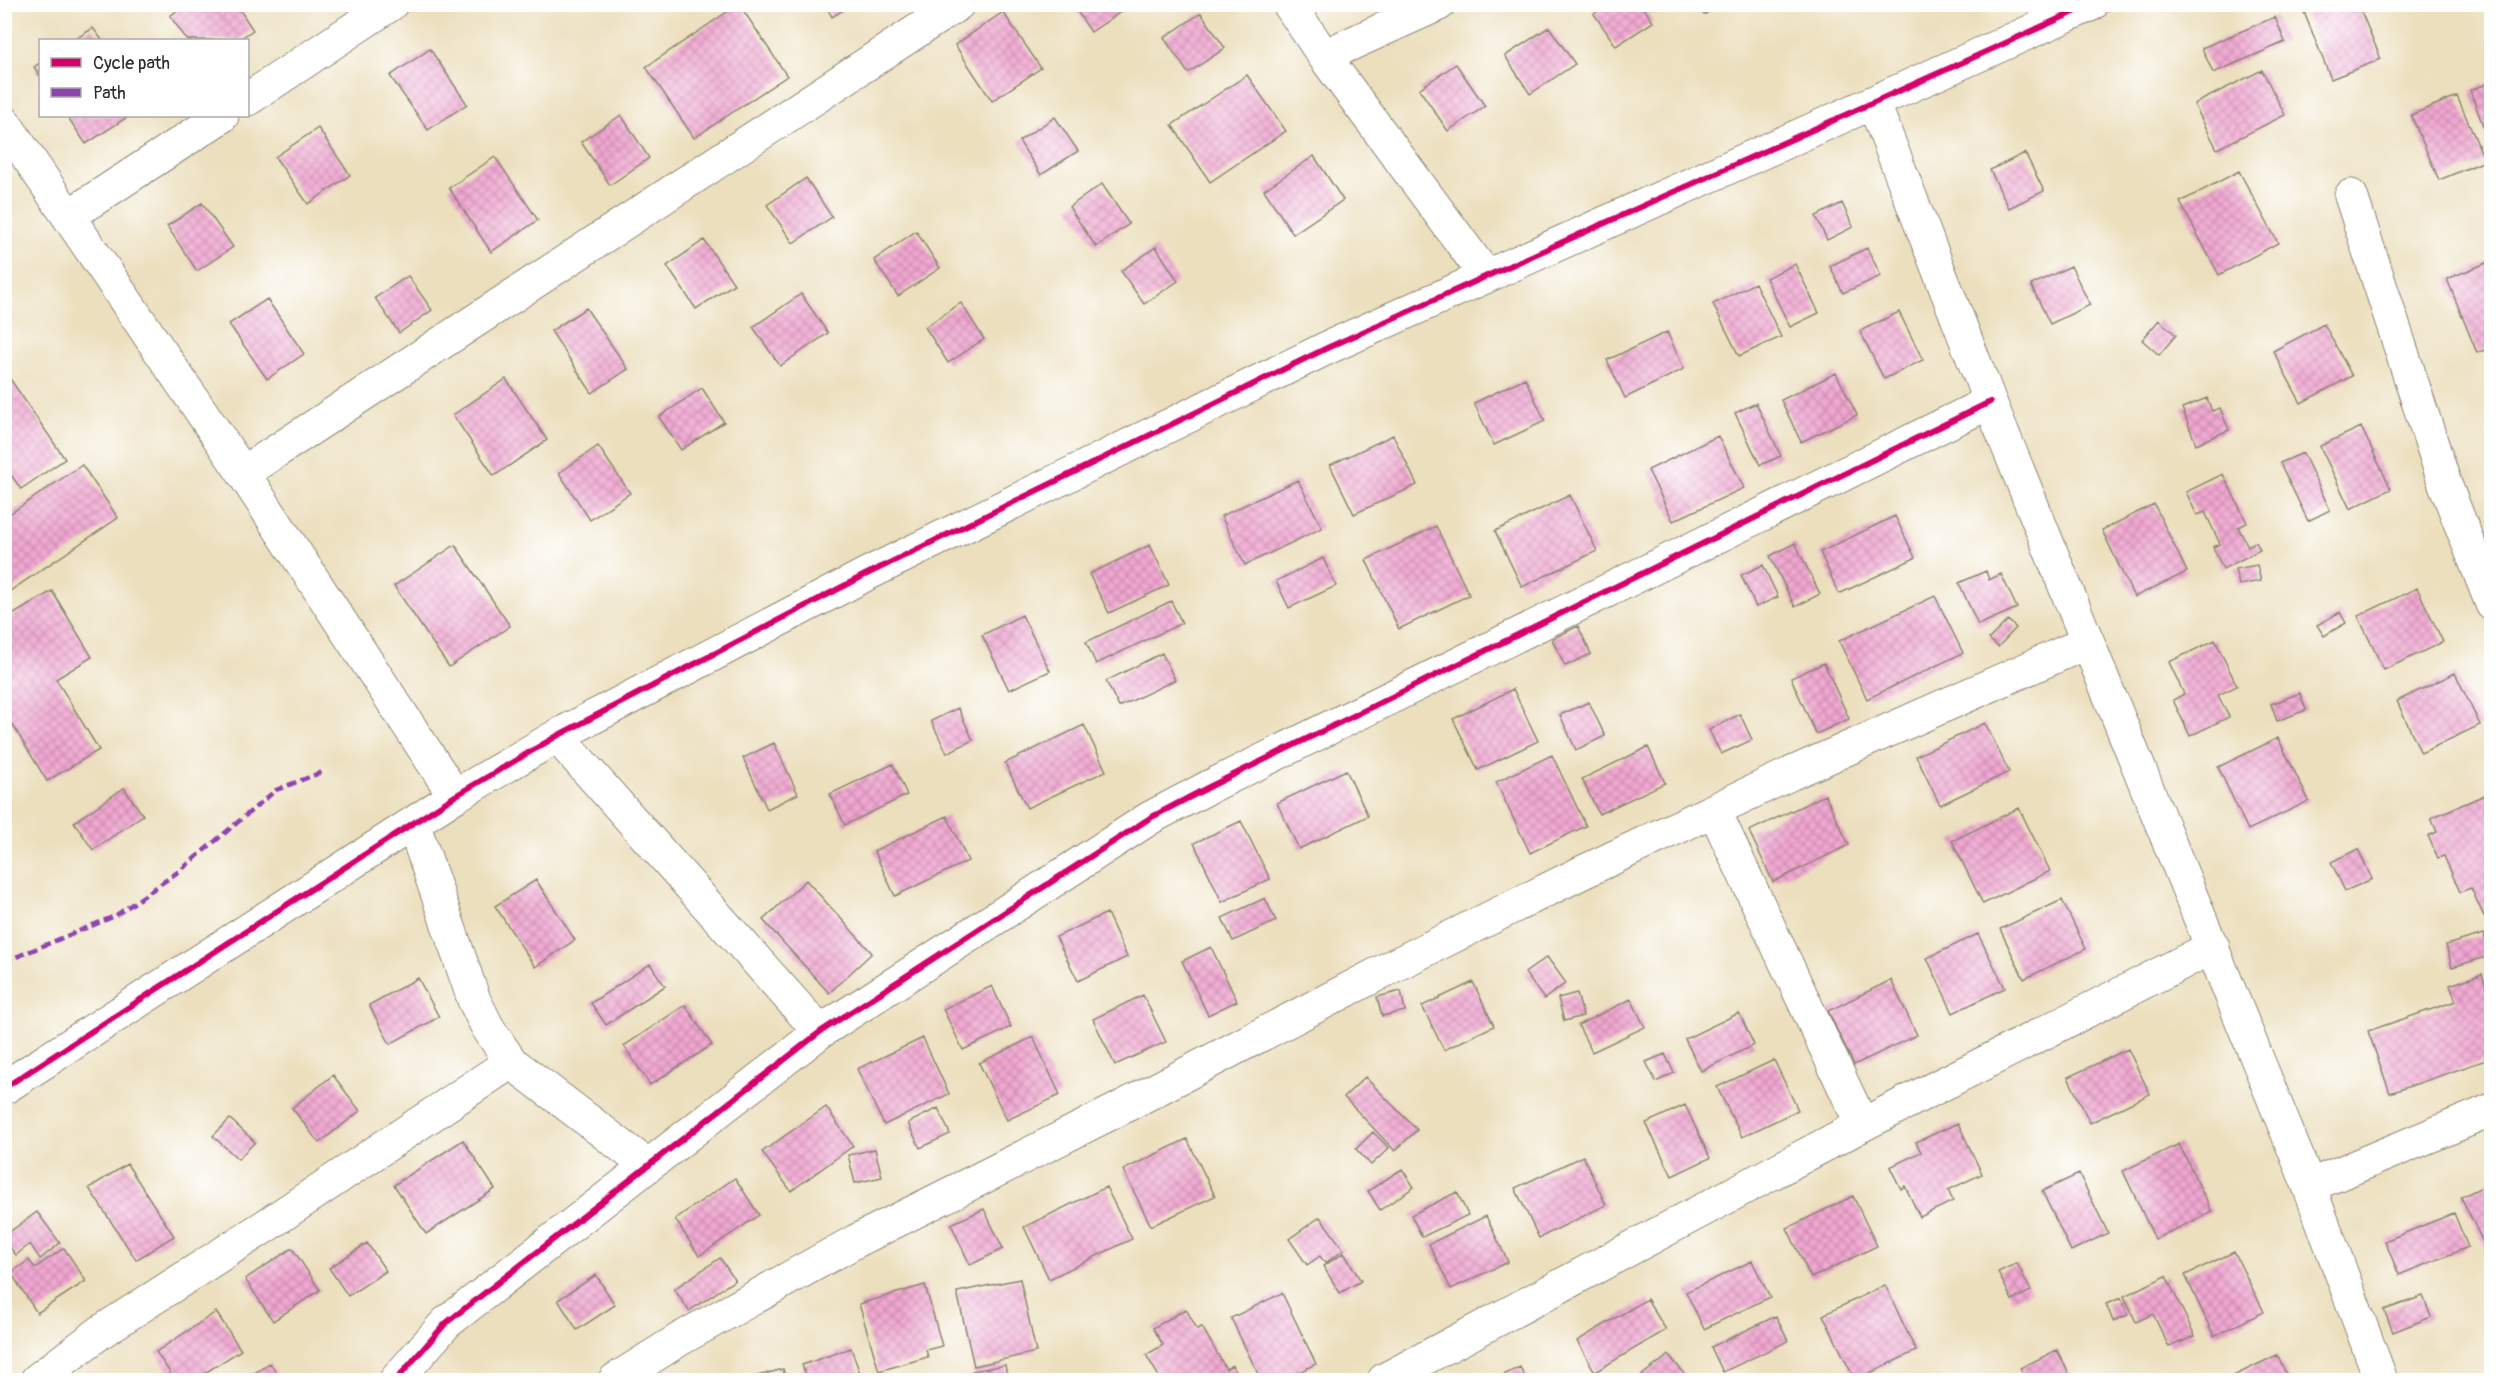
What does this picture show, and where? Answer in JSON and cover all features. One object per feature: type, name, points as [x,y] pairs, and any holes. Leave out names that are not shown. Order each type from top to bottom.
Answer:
[{"type":"street","points":[[249,98],[391,4]]},
{"type":"street","points":[[243,473],[958,4]]},
{"type":"street","points":[[1289,4],[1323,56],[1486,276]]},
{"type":"street","points":[[1323,56],[1438,4]]},
{"type":"street","points":[[4,1088],[455,796],[557,736],[865,575],[1327,348],[2092,4]]},
{"type":"street","points":[[1874,104],[1990,402],[2309,1186],[2381,1380]]},
{"type":"street","points":[[70,215],[220,117]]},
{"type":"street","points":[[4,122],[70,215],[243,473],[455,796]]},
{"type":"street","points":[[2351,196],[2445,484],[2492,604]]},
{"type":"street","points":[[396,1380],[447,1323],[820,1032],[1150,818],[1990,402]]},
{"type":"street","points":[[615,1380],[680,1339],[856,1240],[1117,1110],[1393,966],[1714,810],[2088,642]]},
{"type":"street","points":[[557,736],[820,1032]]},
{"type":"street","points":[[1714,810],[1862,1125]]},
{"type":"street","points":[[413,823],[474,999],[488,1029],[511,1062],[648,1166]]},
{"type":"street","points":[[1384,1380],[1862,1125],[2213,947]]},
{"type":"street","points":[[37,1380],[102,1331],[264,1227],[511,1062]]},
{"type":"street","points":[[2309,1186],[2492,1110]]},
{"type":"building","points":[[186,4],[236,4],[253,30],[240,39],[186,39],[170,16]]},
{"type":"building","points":[[739,4],[787,76],[694,138],[646,67]]},
{"type":"building","points":[[825,4],[853,4],[832,17]]},
{"type":"building","points":[[1072,4],[1118,4],[1122,11],[1091,32]]},
{"type":"building","points":[[1608,4],[1641,4],[1653,22],[1616,46],[1594,14]]},
{"type":"building","points":[[1697,4],[1719,4],[1704,15]]},
{"type":"building","points":[[2308,4],[2358,4],[2381,59],[2331,79],[2302,7]]},
{"type":"building","points":[[1003,12],[1041,68],[992,101],[955,45]]},
{"type":"building","points":[[1201,13],[1225,48],[1188,73],[1164,38]]},
{"type":"building","points":[[2275,17],[2285,42],[2213,73],[2202,48]]},
{"type":"building","points":[[1549,27],[1575,64],[1530,94],[1505,56]]},
{"type":"building","points":[[93,28],[101,39],[76,39]]},
{"type":"building","points":[[430,49],[467,104],[428,130],[390,76]]},
{"type":"building","points":[[39,64],[39,74],[34,67]]},
{"type":"building","points":[[1456,64],[1485,106],[1448,131],[1419,89]]},
{"type":"building","points":[[2262,70],[2285,115],[2217,149],[2194,104]]},
{"type":"building","points":[[1247,75],[1286,131],[1210,182],[1172,125]]},
{"type":"building","points":[[2492,82],[2492,148],[2491,148],[2470,90]]},
{"type":"building","points":[[2457,96],[2485,161],[2439,180],[2411,115]]},
{"type":"building","points":[[621,115],[649,158],[610,185],[581,142]]},
{"type":"building","points":[[68,117],[127,117],[86,144]]},
{"type":"building","points":[[1055,117],[1078,151],[1041,175],[1019,141]]},
{"type":"building","points":[[318,128],[350,175],[308,204],[275,157]]},
{"type":"building","points":[[2025,153],[2044,191],[2009,208],[1990,170]]},
{"type":"building","points":[[1314,156],[1343,200],[1293,234],[1264,190]]},
{"type":"building","points":[[495,157],[538,220],[491,252],[449,188]]},
{"type":"building","points":[[2239,171],[2278,243],[2219,275],[2180,202]]},
{"type":"building","points":[[806,178],[832,217],[793,243],[767,205]]},
{"type":"building","points":[[1102,184],[1129,224],[1096,247],[1069,207]]},
{"type":"building","points":[[202,203],[233,247],[197,271],[167,226]]},
{"type":"building","points":[[1842,203],[1853,227],[1827,240],[1816,216]]},
{"type":"building","points":[[916,231],[940,268],[898,296],[874,260]]},
{"type":"building","points":[[704,240],[734,284],[696,309],[667,266]]},
{"type":"building","points":[[1156,247],[1178,281],[1144,304],[1121,271]]},
{"type":"building","points":[[1867,248],[1881,276],[1843,293],[1830,266]]},
{"type":"building","points":[[2489,262],[2492,268],[2492,347],[2477,353],[2447,279]]},
{"type":"building","points":[[1795,264],[1819,313],[1790,327],[1766,278]]},
{"type":"building","points":[[2071,266],[2090,305],[2050,324],[2031,285]]},
{"type":"building","points":[[408,276],[432,310],[399,333],[375,298]]},
{"type":"building","points":[[1755,283],[1781,337],[1739,356],[1713,304]]},
{"type":"building","points":[[801,294],[828,333],[780,366],[753,327]]},
{"type":"building","points":[[267,299],[304,354],[267,379],[229,324]]},
{"type":"building","points":[[961,303],[984,339],[948,363],[925,327]]},
{"type":"building","points":[[586,308],[628,369],[592,393],[551,331]]},
{"type":"building","points":[[1899,312],[1923,360],[1884,379],[1860,331]]},
{"type":"building","points":[[2159,320],[2176,335],[2159,355],[2142,340]]},
{"type":"building","points":[[2324,324],[2352,376],[2301,403],[2273,351]]},
{"type":"building","points":[[1667,332],[1684,369],[1625,398],[1607,360]]},
{"type":"building","points":[[4,370],[65,459],[21,489],[4,465]]},
{"type":"building","points":[[1836,373],[1857,415],[1801,442],[1781,400]]},
{"type":"building","points":[[1525,378],[1545,421],[1494,445],[1474,403]]},
{"type":"building","points":[[506,379],[547,440],[494,476],[453,415]]},
{"type":"building","points":[[702,388],[724,422],[681,450],[659,417]]},
{"type":"building","points":[[2207,398],[2212,411],[2220,408],[2229,430],[2196,444],[2182,408]]},
{"type":"building","points":[[1756,403],[1781,456],[1760,465],[1735,413]]},
{"type":"building","points":[[2361,427],[2391,489],[2350,509],[2320,446]]},
{"type":"building","points":[[1393,435],[1417,485],[1354,514],[1330,465]]},
{"type":"building","points":[[1718,436],[1744,488],[1673,521],[1648,470]]},
{"type":"building","points":[[598,446],[630,493],[590,520],[559,473]]},
{"type":"building","points":[[2303,453],[2330,510],[2308,521],[2280,463]]},
{"type":"building","points":[[82,465],[118,518],[4,595],[4,518]]},
{"type":"building","points":[[2223,474],[2247,523],[2238,527],[2248,546],[2256,542],[2260,550],[2223,569],[2213,547],[2220,544],[2205,512],[2197,515],[2186,492]]},
{"type":"building","points":[[1298,480],[1322,528],[1245,565],[1221,516]]},
{"type":"building","points":[[1570,495],[1597,551],[1522,587],[1495,531]]},
{"type":"building","points":[[2154,504],[2187,572],[2134,597],[2102,530]]},
{"type":"building","points":[[1895,516],[1915,558],[1839,594],[1820,552]]},
{"type":"building","points":[[1436,526],[1469,595],[1399,629],[1366,560]]},
{"type":"building","points":[[1795,543],[1820,594],[1795,607],[1770,556]]},
{"type":"building","points":[[455,545],[510,626],[449,667],[394,586]]},
{"type":"building","points":[[1150,545],[1169,585],[1109,613],[1089,574]]},
{"type":"building","points":[[1323,558],[1336,586],[1289,608],[1276,581]]},
{"type":"building","points":[[1763,565],[1778,597],[1756,607],[1741,575]]},
{"type":"building","points":[[2257,565],[2261,581],[2239,585],[2235,569]]},
{"type":"building","points":[[1986,571],[1989,580],[2001,574],[2017,608],[1978,625],[1959,583]]},
{"type":"building","points":[[2417,588],[2443,642],[2384,670],[2358,616]]},
{"type":"building","points":[[52,591],[92,657],[56,679],[99,750],[47,781],[4,711],[4,620]]},
{"type":"building","points":[[1935,596],[1963,653],[1867,699],[1839,641]]},
{"type":"building","points":[[1171,601],[1182,623],[1096,664],[1086,642]]},
{"type":"building","points":[[2340,612],[2346,623],[2324,636],[2317,625]]},
{"type":"building","points":[[1022,615],[1050,671],[1009,690],[982,635]]},
{"type":"building","points":[[2008,620],[2016,628],[1998,647],[1989,639]]},
{"type":"building","points":[[1578,626],[1591,654],[1565,666],[1552,639]]},
{"type":"building","points":[[2215,640],[2237,686],[2218,695],[2229,717],[2190,736],[2173,700],[2184,694],[2169,662]]},
{"type":"building","points":[[1162,653],[1175,680],[1119,707],[1106,681]]},
{"type":"building","points":[[1824,663],[1849,719],[1816,734],[1791,678]]},
{"type":"building","points":[[2455,673],[2480,725],[2421,753],[2397,701]]},
{"type":"building","points":[[1513,689],[1538,741],[1478,770],[1453,719]]},
{"type":"building","points":[[2300,693],[2306,710],[2277,721],[2271,704]]},
{"type":"building","points":[[1589,702],[1605,736],[1576,750],[1560,715]]},
{"type":"building","points":[[958,708],[973,740],[947,753],[931,721]]},
{"type":"building","points":[[1740,714],[1752,740],[1721,754],[1709,730]]},
{"type":"building","points":[[1985,723],[2009,772],[1940,805],[1916,756]]},
{"type":"building","points":[[1084,725],[1106,771],[1027,808],[1005,763]]},
{"type":"building","points":[[2278,738],[2309,801],[2248,830],[2218,767]]},
{"type":"building","points":[[774,743],[798,794],[767,809],[743,758]]},
{"type":"building","points":[[1648,747],[1665,783],[1599,814],[1582,779]]},
{"type":"building","points":[[1552,755],[1586,826],[1530,853],[1496,782]]},
{"type":"building","points":[[893,764],[907,795],[845,825],[830,794]]},
{"type":"building","points":[[1346,770],[1368,816],[1299,849],[1277,803]]},
{"type":"building","points":[[124,788],[143,815],[93,850],[74,822]]},
{"type":"building","points":[[2492,792],[2492,913],[2484,916],[2471,888],[2460,892],[2444,856],[2438,858],[2428,836],[2437,832],[2431,818]]},
{"type":"building","points":[[1825,795],[1849,845],[1773,882],[1749,831]]},
{"type":"building","points":[[2019,808],[2050,871],[1983,904],[1952,841]]},
{"type":"building","points":[[947,816],[968,861],[895,896],[874,851]]},
{"type":"building","points":[[1241,821],[1270,879],[1222,902],[1194,843]]},
{"type":"building","points":[[2358,849],[2372,879],[2345,891],[2331,862]]},
{"type":"building","points":[[536,880],[575,940],[535,967],[495,906]]},
{"type":"building","points":[[806,880],[872,953],[829,993],[763,920]]},
{"type":"building","points":[[1265,898],[1276,921],[1233,941],[1222,918]]},
{"type":"building","points":[[2062,900],[2086,949],[2024,979],[2000,929]]},
{"type":"building","points":[[1107,913],[1127,957],[1078,981],[1056,937]]},
{"type":"building","points":[[1978,934],[2005,988],[1953,1013],[1927,958]]},
{"type":"building","points":[[2484,934],[2490,956],[2452,967],[2446,945]]},
{"type":"building","points":[[1211,947],[1237,1001],[1208,1015],[1182,961]]},
{"type":"building","points":[[1547,957],[1566,983],[1544,999],[1525,973]]},
{"type":"building","points":[[650,964],[665,986],[606,1025],[591,1003]]},
{"type":"building","points":[[2482,974],[2492,1002],[2492,1058],[2390,1093],[2368,1031],[2456,1001],[2450,985]]},
{"type":"building","points":[[418,978],[439,1017],[390,1044],[369,1005]]},
{"type":"building","points":[[1891,980],[1917,1035],[1854,1065],[1828,1011]]},
{"type":"building","points":[[1473,982],[1494,1026],[1444,1050],[1422,1006]]},
{"type":"building","points":[[992,986],[1011,1027],[963,1050],[943,1009]]},
{"type":"building","points":[[1401,991],[1405,1011],[1382,1016],[1377,997]]},
{"type":"building","points":[[1577,993],[1583,1016],[1564,1021],[1558,998]]},
{"type":"building","points":[[1143,995],[1166,1042],[1115,1065],[1093,1019]]},
{"type":"building","points":[[1631,999],[1645,1027],[1592,1052],[1578,1025]]},
{"type":"building","points":[[685,1005],[712,1045],[650,1085],[624,1046]]},
{"type":"building","points":[[1739,1013],[1754,1045],[1701,1071],[1685,1039]]},
{"type":"building","points":[[1033,1037],[1060,1095],[1007,1120],[979,1063]]},
{"type":"building","points":[[923,1038],[949,1094],[884,1125],[857,1069]]},
{"type":"building","points":[[2128,1049],[2150,1094],[2090,1123],[2068,1077]]},
{"type":"building","points":[[1665,1054],[1674,1073],[1656,1082],[1646,1062]]},
{"type":"building","points":[[1774,1060],[1798,1110],[1742,1137],[1717,1087]]},
{"type":"building","points":[[333,1075],[360,1111],[319,1143],[292,1108]]},
{"type":"building","points":[[1365,1077],[1417,1130],[1395,1151],[1344,1097]]},
{"type":"building","points":[[1685,1105],[1710,1158],[1672,1176],[1646,1123]]},
{"type":"building","points":[[826,1107],[853,1146],[791,1191],[762,1152]]},
{"type":"building","points":[[938,1108],[950,1134],[920,1148],[908,1123]]},
{"type":"building","points":[[230,1119],[255,1142],[238,1159],[213,1136]]},
{"type":"building","points":[[1958,1123],[1982,1174],[1948,1190],[1953,1201],[1920,1217],[1905,1186],[1901,1189],[1890,1167],[1921,1152],[1916,1142]]},
{"type":"building","points":[[1373,1132],[1389,1148],[1371,1165],[1356,1149]]},
{"type":"building","points":[[1187,1139],[1215,1196],[1151,1226],[1123,1170]]},
{"type":"building","points":[[463,1140],[495,1189],[426,1234],[394,1185]]},
{"type":"building","points":[[2179,1144],[2212,1212],[2155,1239],[2123,1171]]},
{"type":"building","points":[[875,1149],[882,1177],[855,1183],[848,1155]]},
{"type":"building","points":[[1583,1156],[1606,1205],[1539,1238],[1515,1188]]},
{"type":"building","points":[[127,1164],[174,1236],[136,1260],[89,1188]]},
{"type":"building","points":[[1402,1169],[1414,1187],[1380,1210],[1368,1191]]},
{"type":"building","points":[[2079,1174],[2108,1233],[2071,1251],[2042,1191]]},
{"type":"building","points":[[735,1178],[759,1215],[699,1256],[675,1219]]},
{"type":"building","points":[[2492,1182],[2492,1260],[2461,1197]]},
{"type":"building","points":[[1106,1187],[1132,1239],[1049,1279],[1024,1227]]},
{"type":"building","points":[[1457,1192],[1468,1215],[1422,1237],[1411,1215]]},
{"type":"building","points":[[1853,1196],[1877,1246],[1811,1278],[1787,1228]]},
{"type":"building","points":[[984,1209],[1003,1249],[970,1265],[951,1224]]},
{"type":"building","points":[[37,1212],[60,1243],[40,1259],[30,1244],[16,1255],[4,1240],[4,1236]]},
{"type":"building","points":[[2454,1213],[2468,1247],[2399,1275],[2385,1241]]},
{"type":"building","points":[[1486,1216],[1508,1262],[1451,1289],[1429,1244]]},
{"type":"building","points":[[1320,1217],[1344,1250],[1325,1263],[1320,1256],[1307,1265],[1289,1239]]},
{"type":"building","points":[[367,1243],[386,1271],[348,1296],[329,1268]]},
{"type":"building","points":[[64,1248],[86,1281],[37,1313],[11,1273],[29,1260],[35,1268]]},
{"type":"building","points":[[292,1248],[320,1290],[273,1321],[245,1279]]},
{"type":"building","points":[[2234,1252],[2264,1312],[2214,1336],[2185,1275]]},
{"type":"building","points":[[1344,1253],[1361,1281],[1340,1293],[1323,1266]]},
{"type":"building","points":[[720,1258],[735,1280],[689,1311],[674,1289]]},
{"type":"building","points":[[1752,1261],[1770,1297],[1704,1329],[1686,1292]]},
{"type":"building","points":[[2017,1263],[2031,1291],[2012,1300],[1998,1272]]},
{"type":"building","points":[[596,1275],[615,1305],[577,1330],[558,1300]]},
{"type":"building","points":[[2166,1276],[2195,1336],[2169,1347],[2153,1314],[2136,1322],[2124,1296]]},
{"type":"building","points":[[1020,1279],[1036,1352],[974,1366],[957,1292]]},
{"type":"building","points":[[925,1285],[942,1346],[926,1350],[928,1357],[879,1371],[859,1304]]},
{"type":"building","points":[[1885,1285],[1916,1351],[1855,1380],[1823,1315]]},
{"type":"building","points":[[1282,1293],[1316,1364],[1282,1380],[1261,1380],[1231,1318]]},
{"type":"building","points":[[2423,1296],[2431,1317],[2393,1332],[2384,1310]]},
{"type":"building","points":[[2121,1298],[2128,1315],[2113,1321],[2106,1304]]},
{"type":"building","points":[[1647,1299],[1666,1330],[1595,1372],[1577,1341]]},
{"type":"building","points":[[1186,1309],[1197,1329],[1202,1327],[1226,1369],[1232,1365],[1241,1380],[1161,1380],[1146,1355],[1163,1345],[1153,1328]]},
{"type":"building","points":[[216,1312],[241,1350],[194,1380],[175,1380],[156,1352]]},
{"type":"building","points":[[1776,1316],[1788,1341],[1723,1372],[1711,1347]]},
{"type":"building","points":[[851,1348],[862,1379],[808,1380],[802,1365]]},
{"type":"building","points":[[2057,1350],[2072,1380],[2026,1380],[2020,1368]]},
{"type":"building","points":[[1669,1355],[1689,1380],[1647,1380],[1642,1375]]},
{"type":"building","points":[[2277,1355],[2289,1380],[2225,1380]]},
{"type":"building","points":[[270,1363],[281,1380],[244,1380]]},
{"type":"building","points":[[1005,1365],[1008,1380],[973,1380],[972,1371]]},
{"type":"building","points":[[1520,1367],[1527,1380],[1493,1380]]},
{"type":"building","points":[[783,1369],[786,1380],[743,1380]]},
{"type":"marked path","points":[[4,962],[115,916],[182,869],[276,790],[325,771]]},
{"type":"cycle path","points":[[4,1088],[455,796],[557,736],[865,575],[1327,348],[2092,4]]},
{"type":"cycle path","points":[[396,1380],[446,1323],[820,1032],[1150,818],[1990,402]]}]
